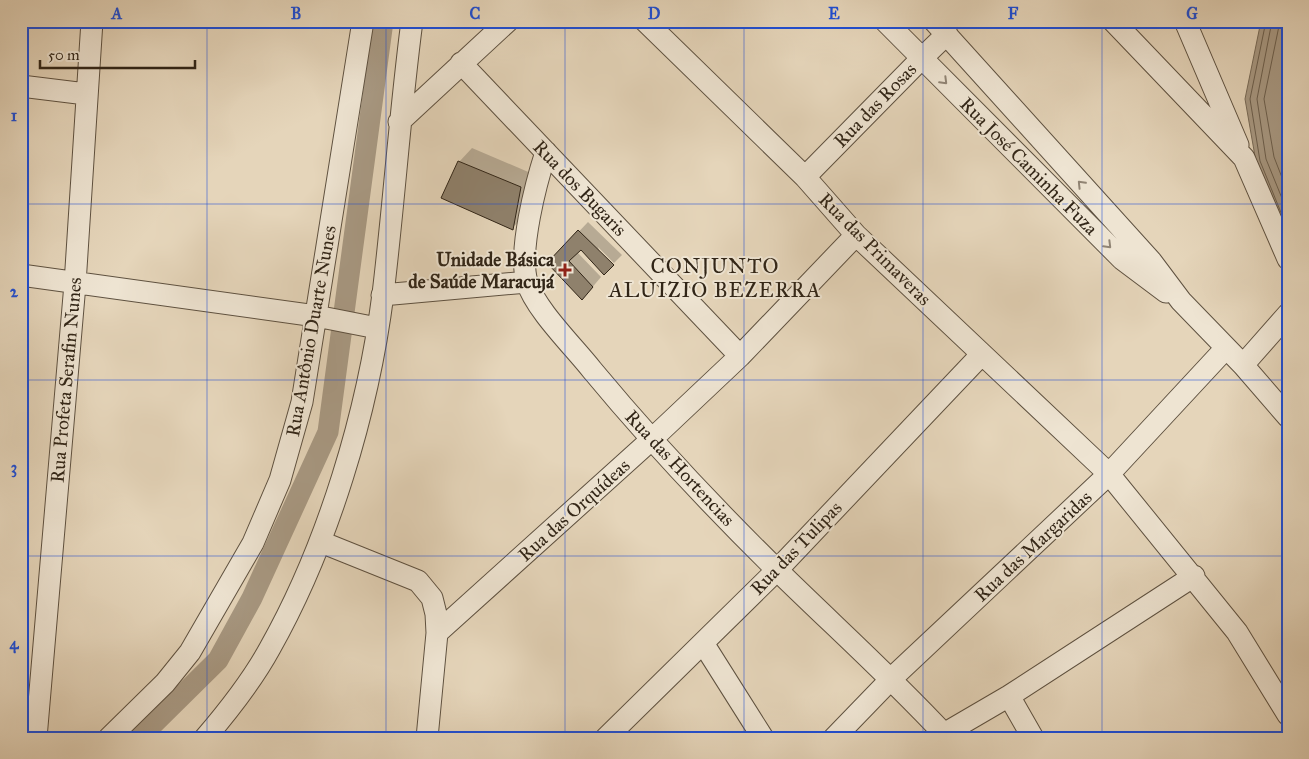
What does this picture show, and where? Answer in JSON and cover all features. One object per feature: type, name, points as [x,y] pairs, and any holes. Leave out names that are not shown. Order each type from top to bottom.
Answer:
[{"type":"street","name":"Rua Profeta Serafin Nunes","points":[[36,738],[75,284],[92,21]]},
{"type":"street","name":"Rua Antônio Duarte Nunes","points":[[109,738],[165,683],[190,652],[208,625],[253,544],[280,480],[293,440],[302,402],[363,21]]},
{"type":"street","points":[[205,738],[245,688],[270,649],[321,542],[352,442],[368,326],[382,295],[399,122],[412,21]]},
{"type":"street","points":[[399,122],[508,21]]},
{"type":"street","name":"Rua das Primaveras","points":[[645,21],[805,178],[856,235],[1109,474],[1194,576],[1237,632],[1288,715]]},
{"type":"street","name":"Rua José Caminha Fuza","points":[[885,21],[1122,259],[1160,288],[1181,301]]},
{"type":"street","points":[[1113,21],[1244,158]]},
{"type":"street","points":[[1185,21],[1288,259]]},
{"type":"street","name":"Rua das Rosas","points":[[805,178],[921,58],[941,28]]},
{"type":"street","name":"Rua José Caminha Fuza","points":[[941,28],[1151,261],[1181,301],[1243,365],[1288,417]]},
{"type":"street","name":"Rua dos Bugaris","points":[[461,64],[740,356]]},
{"type":"street","points":[[21,86],[86,94]]},
{"type":"street","name":"Rua das Hortencias","points":[[546,152],[537,180],[525,261],[527,282],[548,316],[651,440],[777,570],[892,678],[940,736]]},
{"type":"street","name":"Rua das Orquídeas","points":[[437,633],[651,440],[740,356],[856,235]]},
{"type":"street","points":[[21,275],[316,316],[368,326]]},
{"type":"street","points":[[382,295],[527,282]]},
{"type":"street","points":[[1243,365],[1288,314]]},
{"type":"street","name":"Rua das Margaridas","points":[[834,738],[892,678],[1109,474],[1226,348]]},
{"type":"street","name":"Rua das Tulipas","points":[[606,738],[777,570],[982,354]]},
{"type":"street","points":[[321,542],[423,585],[434,606],[437,633],[427,738]]},
{"type":"street","points":[[940,736],[1009,696],[1194,576]]},
{"type":"street","points":[[703,643],[762,738]]},
{"type":"street","points":[[1009,696],[1033,738]]},
{"type":"water","points":[[1261,21],[1288,21],[1288,242],[1256,162],[1245,99]]},
{"type":"building","points":[[458,161],[521,187],[513,230],[441,198]]},
{"type":"building","name":"Unidade Básica de Saúde Maracujá","points":[[578,230],[614,265],[604,275],[581,250],[569,261],[593,287],[582,300],[547,263]]},
{"type":"waterway","points":[[139,738],[218,660],[252,598],[328,432],[383,21]]},
{"type":"place","name":"Unidade Básica de Saúde Maracujá","points":[[565,270]]},
{"type":"district","name":"CONJUNTO ALUIZIO BEZERRA","points":[[715,278]]}]
